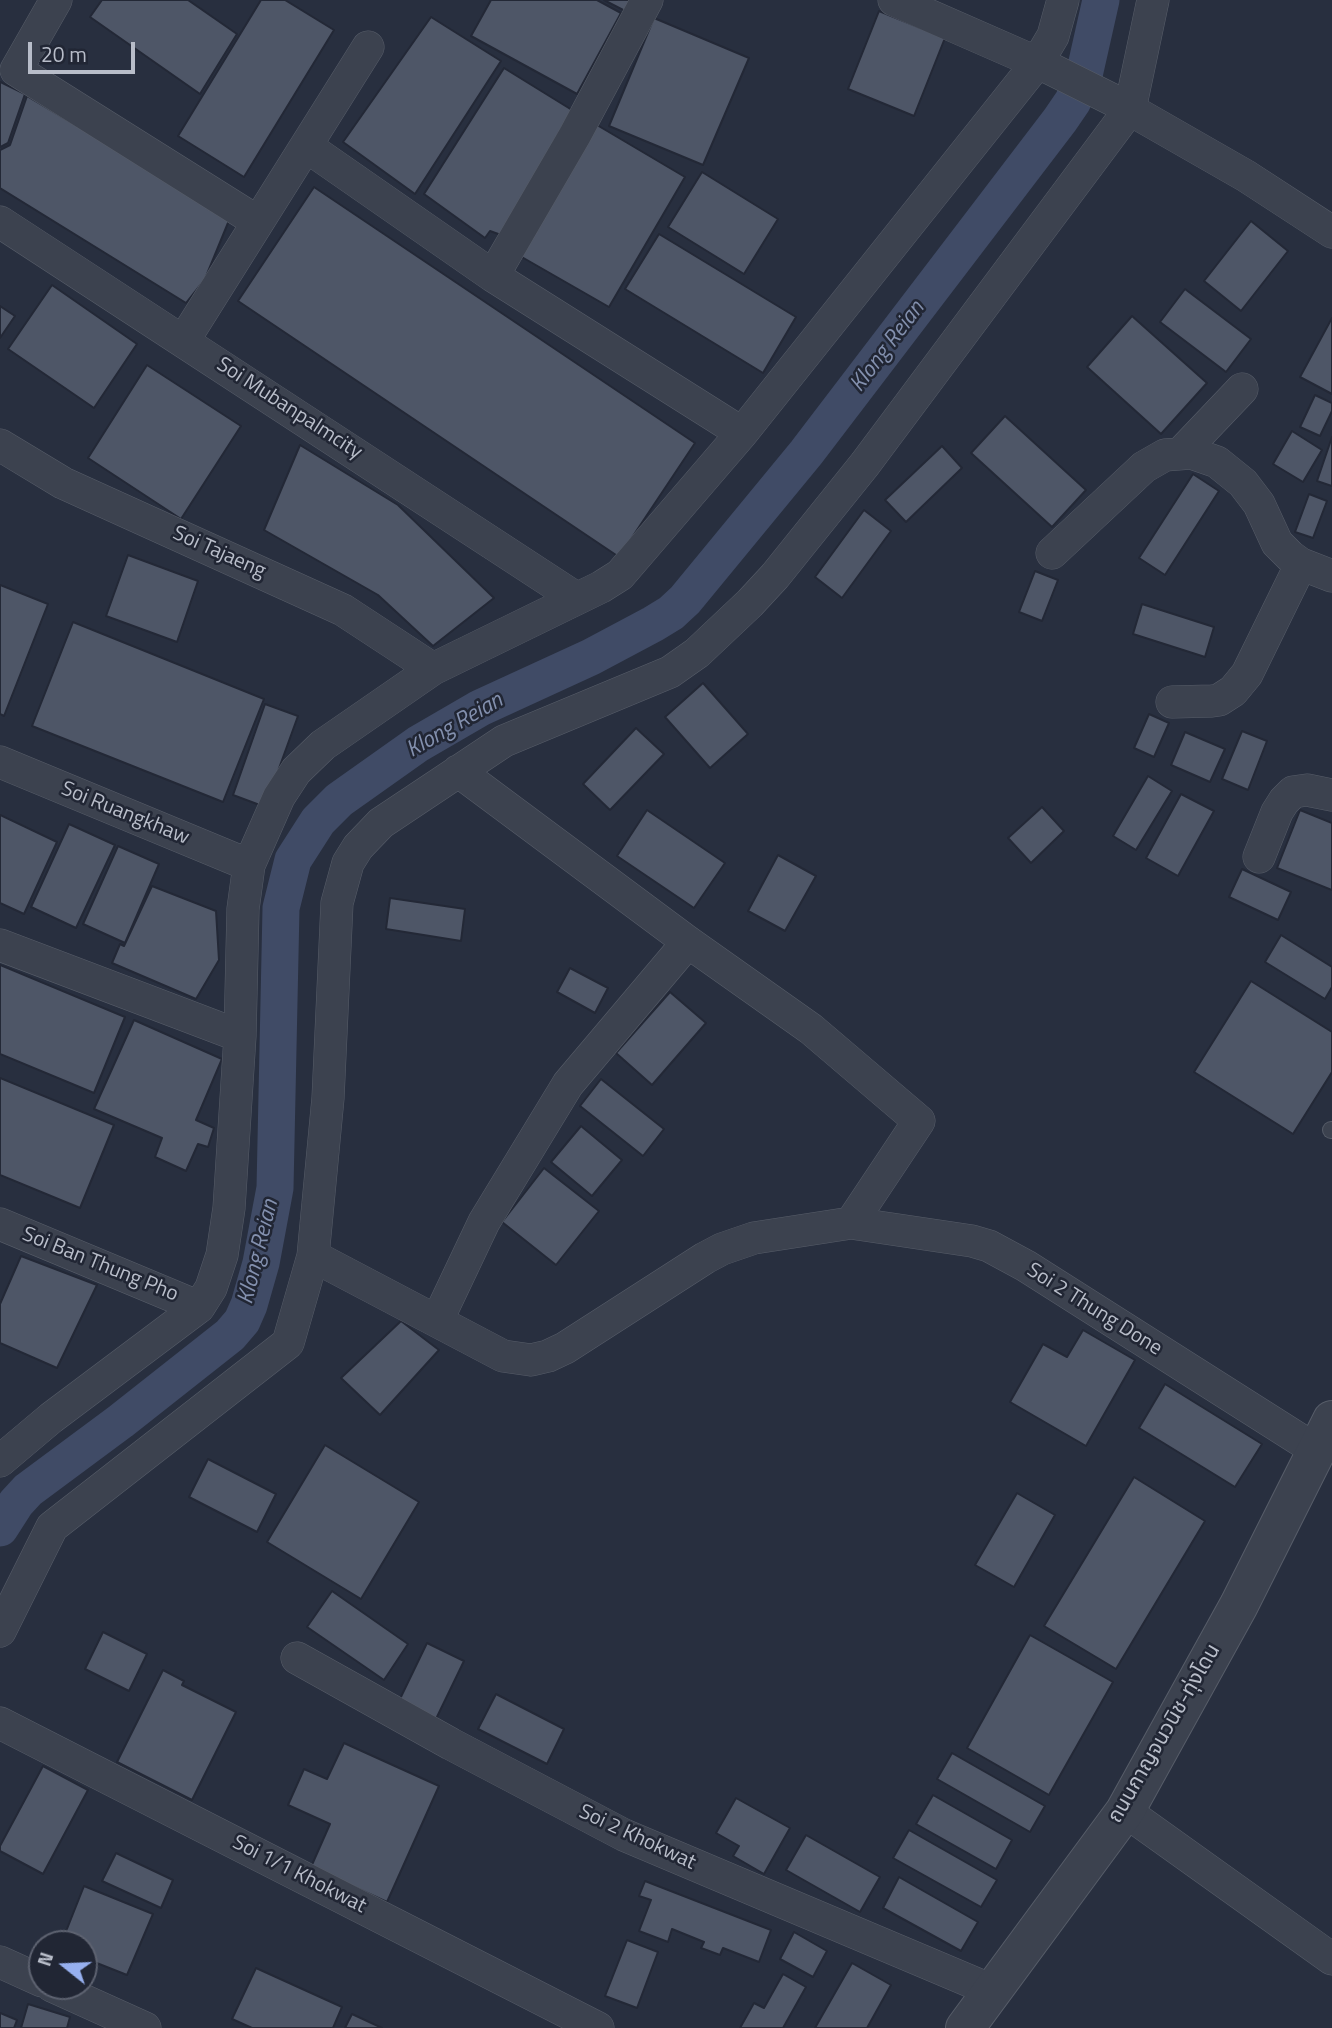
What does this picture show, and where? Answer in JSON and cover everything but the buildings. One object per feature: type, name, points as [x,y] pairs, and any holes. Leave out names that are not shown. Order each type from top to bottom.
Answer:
[{"type":"street","points":[[56,0],[16,70],[258,222]]},
{"type":"street","points":[[493,276],[575,135],[646,0]]},
{"type":"street","points":[[894,0],[1042,65],[1122,105],[1245,176],[1332,232]]},
{"type":"street","points":[[0,1461],[51,1418],[199,1307],[211,1288],[222,1255],[229,1208],[240,1037],[243,909],[249,865],[279,797],[309,757],[356,720],[433,669],[611,582],[620,575],[741,433],[1042,65],[1063,0]]},
{"type":"street","points":[[0,1632],[52,1527],[288,1343],[313,1256],[328,1098],[337,903],[348,863],[369,833],[394,813],[504,741],[527,729],[670,672],[722,632],[775,576],[865,464],[1122,105],[1153,0]]},
{"type":"street","points":[[184,340],[368,47]]},
{"type":"street","points":[[306,146],[493,276],[741,433]]},
{"type":"street","name":"Soi Mubanpalmcity","points":[[0,222],[576,598]]},
{"type":"street","points":[[1182,452],[1242,388]]},
{"type":"street","name":"Soi Tajaeng","points":[[0,445],[62,483],[343,610],[433,669]]},
{"type":"street","points":[[1052,553],[1144,467],[1166,455],[1182,452],[1217,462],[1243,483],[1259,504],[1277,543],[1301,564],[1332,576]]},
{"type":"street","points":[[1172,702],[1219,700],[1233,691],[1247,674],[1301,564]]},
{"type":"street","name":"Soi Ruangkhaw","points":[[0,762],[249,865]]},
{"type":"street","points":[[458,771],[688,942],[811,1029],[919,1121],[851,1223]]},
{"type":"street","points":[[1259,857],[1284,801],[1293,792],[1307,790],[1332,794]]},
{"type":"street","points":[[437,1321],[484,1222],[568,1084],[688,942]]},
{"type":"street","points":[[0,945],[240,1037]]},
{"type":"street","name":"Soi 2 Thung Done","points":[[313,1256],[503,1356],[531,1360],[565,1348],[722,1249],[773,1234],[851,1223],[971,1241],[998,1251],[1324,1435]]},
{"type":"street","name":"Soi Ban Thung Pho","points":[[0,1224],[199,1307]]},
{"type":"street","name":"ถนนกาญจนวนิช-ทุ่งโดน","points":[[965,2028],[1125,1811],[1239,1605],[1324,1435]]},
{"type":"street","name":"Soi 2 Khokwat","points":[[297,1658],[451,1744],[624,1835],[991,1990]]},
{"type":"street","name":"Soi 1/1 Khokwat","points":[[0,1723],[598,2028]]},
{"type":"street","points":[[1125,1811],[1332,1959]]},
{"type":"street","points":[[0,1962],[28,1975]]},
{"type":"street","points":[[83,2000],[145,2028]]},
{"type":"waterway","name":"Klong Reian","points":[[0,1528],[28,1490],[230,1335],[242,1321],[261,1263],[275,1188],[281,908],[293,860],[318,821],[339,800],[418,744],[480,708],[591,657],[653,624],[685,600],[806,453],[1060,120],[1073,101],[1085,71],[1101,0]]}]
